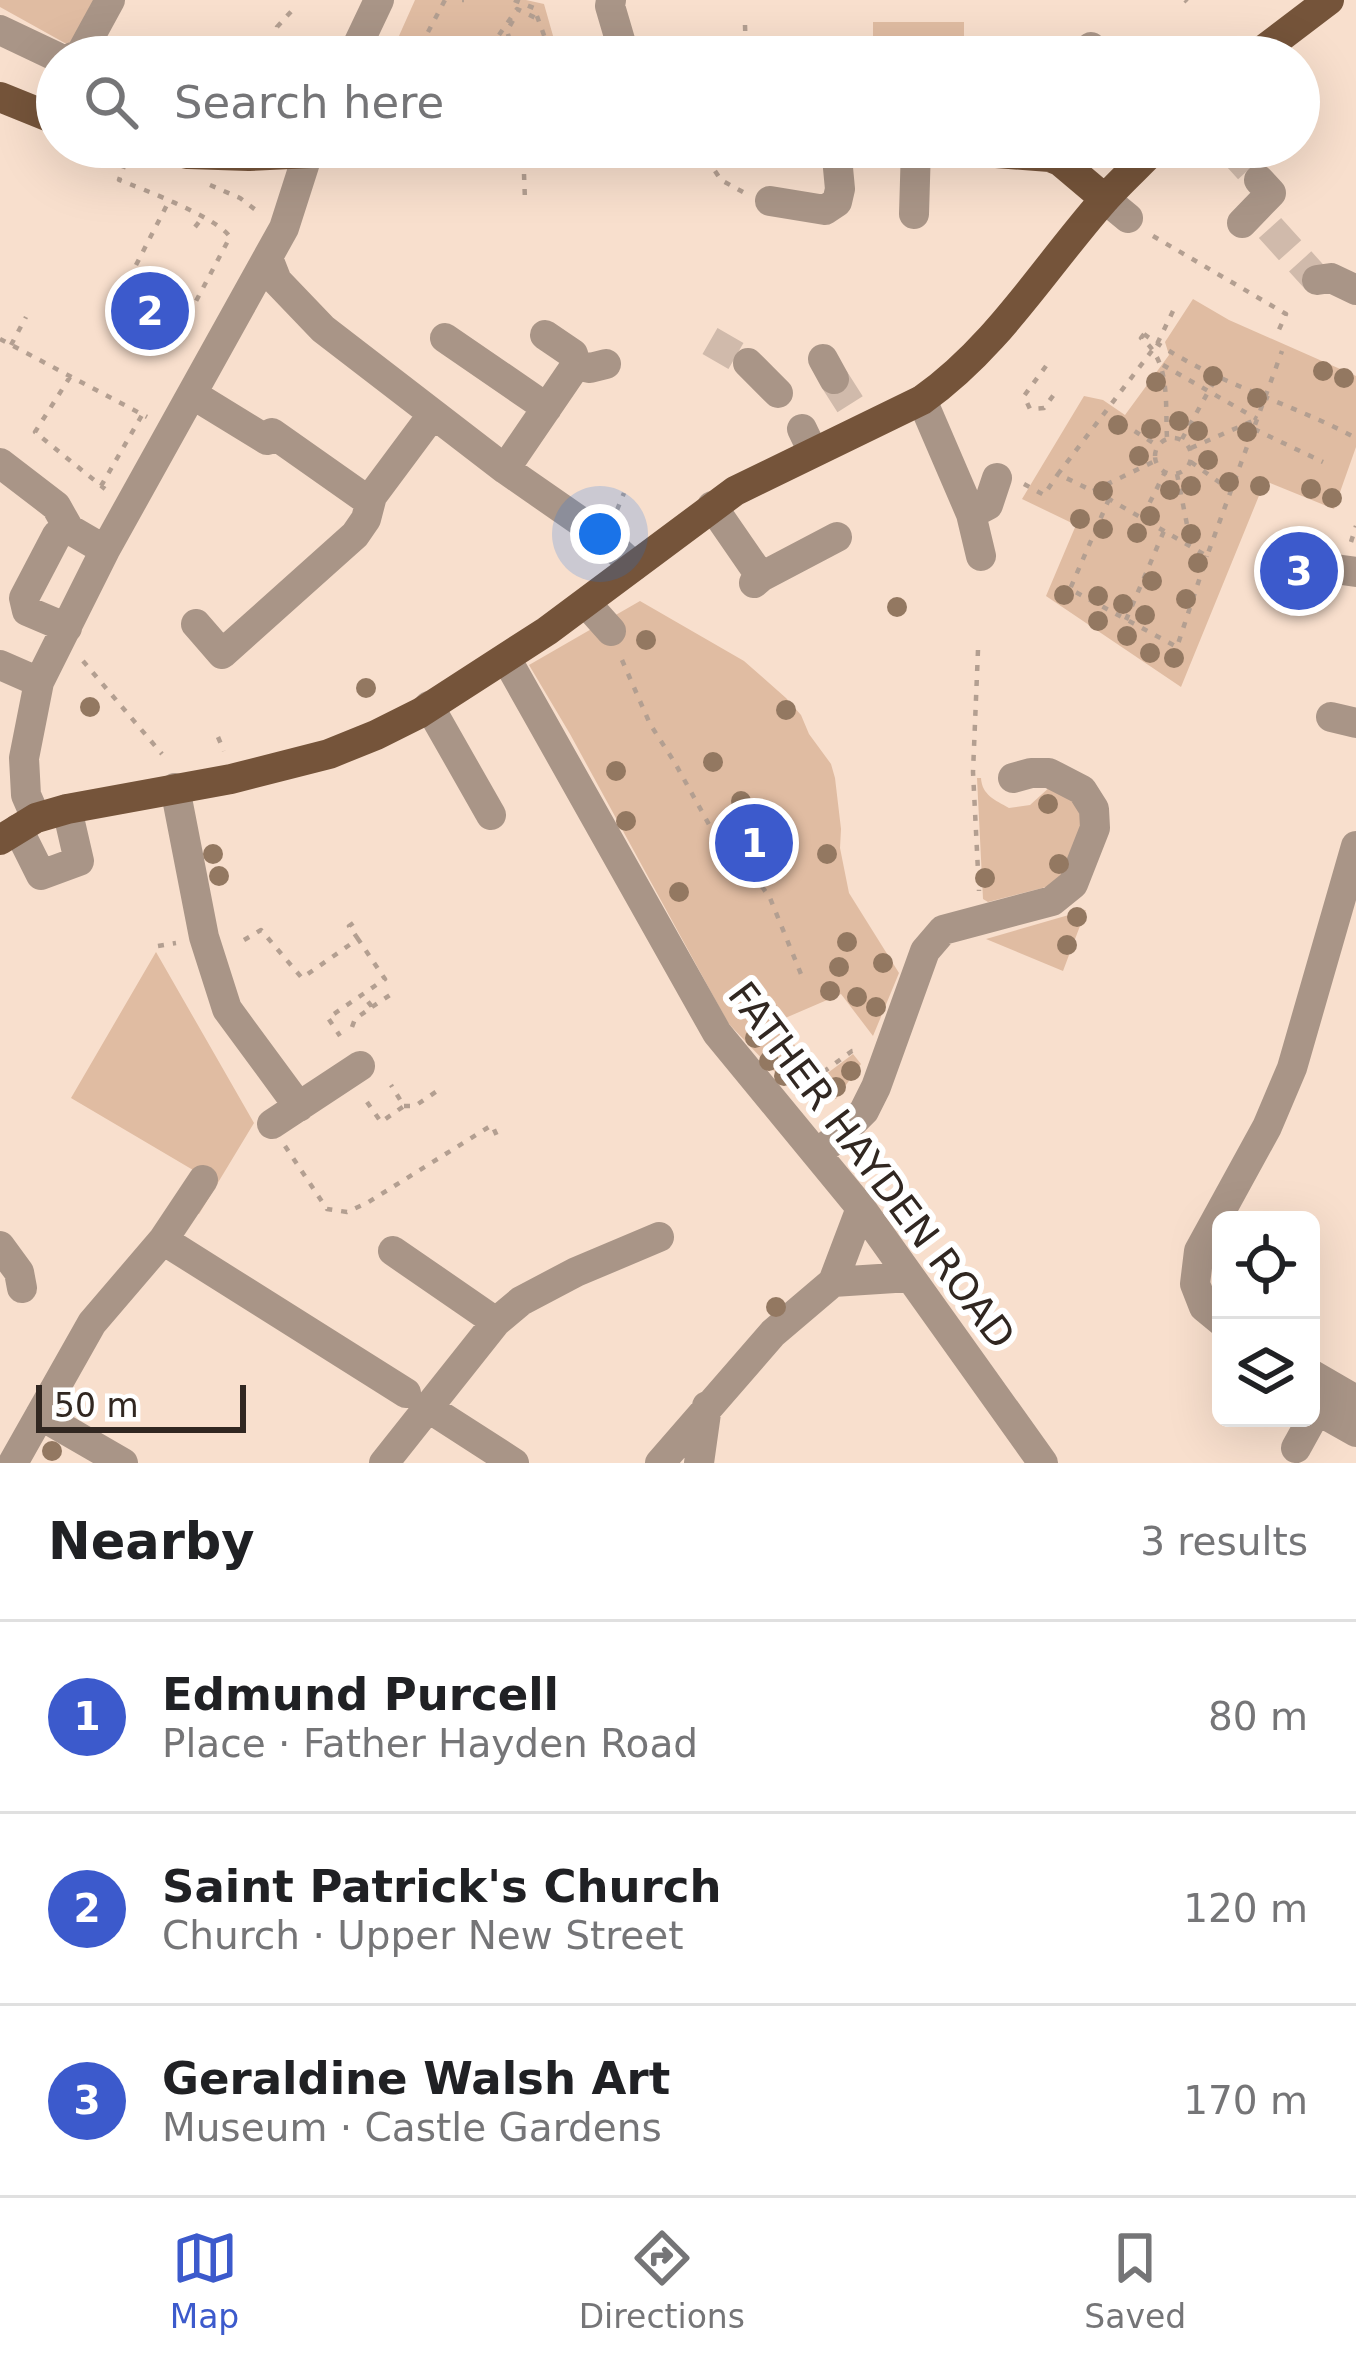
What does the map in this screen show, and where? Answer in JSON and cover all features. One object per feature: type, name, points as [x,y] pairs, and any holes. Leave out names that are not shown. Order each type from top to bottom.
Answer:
[{"type":"main road","points":[[1282,36],[1329,0]]},
{"type":"main road","points":[[0,97],[36,112]]},
{"type":"main road","points":[[1078,168],[1129,218]]},
{"type":"main road","points":[[21,835],[175,788],[328,754],[429,706],[586,603],[807,440],[922,400],[949,381],[1129,218],[1148,168]]},
{"type":"street","points":[[92,36],[110,0]]},
{"type":"street","points":[[362,36],[379,0]]},
{"type":"street","points":[[611,0],[619,36]]},
{"type":"street","points":[[0,30],[36,49]]},
{"type":"street","points":[[70,822],[80,861],[41,875],[21,835],[24,758],[40,682],[106,550],[268,258],[303,168]]},
{"type":"street","points":[[770,201],[825,210],[837,202],[838,168]]},
{"type":"street","points":[[914,214],[916,168]]},
{"type":"street","points":[[268,258],[277,281],[322,329],[505,469],[601,535],[634,566]]},
{"type":"street","points":[[1317,280],[1331,278],[1356,290]]},
{"type":"street","points":[[233,322],[262,313],[311,315]]},
{"type":"street","points":[[505,469],[547,408],[591,365],[545,334]]},
{"type":"street","points":[[445,338],[547,408]]},
{"type":"street","points":[[748,363],[778,393]]},
{"type":"street","points":[[192,394],[267,440],[272,433],[370,502]]},
{"type":"street","points":[[922,400],[970,514],[981,556]]},
{"type":"street","points":[[196,625],[222,654],[355,535],[370,502],[433,414]]},
{"type":"street","points":[[0,463],[56,506],[69,529],[106,550]]},
{"type":"street","points":[[970,514],[988,505],[997,478]]},
{"type":"street","points":[[712,506],[757,580],[837,537]]},
{"type":"street","points":[[67,628],[27,611],[22,583],[57,535],[69,529]]},
{"type":"street","points":[[1313,566],[1356,572]]},
{"type":"street","points":[[586,603],[611,631]]},
{"type":"street","name":"FATHER HAYDEN ROAD","points":[[506,658],[717,1033],[861,1208],[1043,1463]]},
{"type":"street","points":[[0,665],[40,682]]},
{"type":"street","points":[[429,706],[491,815]]},
{"type":"street","points":[[817,1153],[864,1111],[925,951],[943,930],[1052,901],[1072,884],[1095,829],[1094,809],[1082,790],[1048,772],[1013,778]]},
{"type":"street","points":[[175,788],[204,937],[227,1009],[298,1107]]},
{"type":"street","points":[[1219,1319],[1204,1307],[1195,1284],[1198,1251],[1267,1127],[1292,1068],[1356,846]]},
{"type":"street","points":[[280,1137],[298,1107],[360,1066]]},
{"type":"street","points":[[13,1463],[92,1323],[172,1228],[203,1180]]},
{"type":"street","points":[[660,1463],[772,1333],[832,1282],[861,1208]]},
{"type":"street","points":[[172,1228],[514,1463]]},
{"type":"street","points":[[384,1463],[416,1400],[521,1301],[658,1237]]},
{"type":"street","points":[[0,1246],[19,1271],[22,1288]]},
{"type":"street","points":[[393,1250],[496,1322]]},
{"type":"street","points":[[521,1301],[526,1266]]},
{"type":"street","points":[[832,1282],[910,1277]]},
{"type":"street","points":[[1320,1379],[1356,1400]]},
{"type":"street","points":[[699,1463],[707,1406]]},
{"type":"street","points":[[1295,1448],[1316,1410],[1356,1432]]},
{"type":"street","points":[[40,1415],[123,1463]]},
{"type":"path","points":[[428,32],[445,0]]},
{"type":"path","points":[[514,0],[534,8],[545,36]]},
{"type":"path","points":[[276,36],[278,26],[297,5]]},
{"type":"path","points":[[499,35],[517,8],[540,20]]},
{"type":"path","points":[[509,36],[519,10]]},
{"type":"path","points":[[745,25],[746,36]]},
{"type":"path","points":[[123,168],[118,180],[170,199],[227,230],[230,237],[186,320],[190,344]]},
{"type":"path","points":[[715,170],[737,190],[770,201]]},
{"type":"path","points":[[524,174],[525,200]]},
{"type":"path","points":[[227,186],[221,189],[262,215]]},
{"type":"path","points":[[136,265],[170,199]]},
{"type":"path","points":[[195,227],[202,218]]},
{"type":"path","points":[[1129,218],[1286,314],[1277,334]]},
{"type":"path","points":[[1029,488],[1044,495],[1155,346],[1173,310]]},
{"type":"path","points":[[11,345],[26,317]]},
{"type":"path","points":[[0,339],[145,416],[101,486]]},
{"type":"path","points":[[1155,346],[1162,365],[1167,438]]},
{"type":"path","points":[[1155,346],[1356,438]]},
{"type":"path","points":[[1109,499],[1070,589],[1177,647],[1282,351]]},
{"type":"path","points":[[1162,365],[1257,419]]},
{"type":"path","points":[[1046,366],[1024,396],[1030,409],[1044,408],[1055,393]]},
{"type":"path","points":[[1181,439],[1217,375]]},
{"type":"path","points":[[70,377],[35,432],[112,495]]},
{"type":"path","points":[[1190,448],[1257,419]]},
{"type":"path","points":[[1122,423],[1158,446]]},
{"type":"path","points":[[1254,429],[1323,462]]},
{"type":"path","points":[[1155,461],[1158,446],[1167,438],[1181,439],[1190,448],[1191,462]]},
{"type":"path","points":[[1093,491],[1155,461]]},
{"type":"path","points":[[1155,461],[1165,472],[1177,474]]},
{"type":"path","points":[[1191,462],[1231,490]]},
{"type":"path","points":[[1177,474],[1191,462]]},
{"type":"path","points":[[1142,518],[1165,472]]},
{"type":"path","points":[[1058,474],[1207,556]]},
{"type":"path","points":[[1177,474],[1191,546]]},
{"type":"path","points":[[1356,526],[1351,543],[1356,544]]},
{"type":"path","points":[[1126,620],[1165,530]]},
{"type":"path","points":[[611,631],[650,724],[732,866],[764,888],[770,898],[802,979]]},
{"type":"path","points":[[978,650],[973,772],[981,920]]},
{"type":"path","points":[[83,662],[162,754]]},
{"type":"path","points":[[340,1036],[328,1018],[386,979],[349,926],[358,919]]},
{"type":"path","points":[[244,940],[260,930],[302,978],[358,939]]},
{"type":"path","points":[[352,1028],[355,1018],[393,993]]},
{"type":"path","points":[[362,994],[372,1007]]},
{"type":"path","points":[[785,1086],[804,1086],[852,1051],[872,1049],[888,1055]]},
{"type":"path","points":[[391,1085],[404,1106]]},
{"type":"path","points":[[367,1102],[381,1122],[443,1087]]},
{"type":"path","points":[[280,1137],[327,1209],[347,1212],[492,1125],[497,1136]]},
{"type":"shaded area","points":[[0,0],[94,0],[77,36],[52,36],[0,7]]},
{"type":"shaded area","points":[[415,0],[526,0],[544,4],[553,36],[399,36]]},
{"type":"shaded area","points":[[873,22],[964,22],[964,36],[873,36]]},
{"type":"shaded area","points":[[1193,299],[1229,320],[1356,376],[1356,447],[1334,509],[1265,481],[1181,687],[1046,596],[1076,525],[1022,499],[1084,396],[1103,400],[1125,415],[1169,355],[1165,342]]},
{"type":"shaded area","points":[[640,601],[744,661],[801,715],[831,764],[849,893],[899,973],[873,1036],[841,994],[776,1022],[821,1078],[853,1054],[861,1064],[836,1099],[811,1099],[792,1090],[728,1023],[529,665]]},
{"type":"shaded area","points":[[977,778],[990,796],[1009,808],[1030,805],[1052,785],[1076,796],[1086,830],[1058,884],[988,902],[983,899]]},
{"type":"shaded area","points":[[1086,910],[1063,971],[986,939]]},
{"type":"shaded area","points":[[156,952],[254,1123],[199,1214],[192,1211],[210,1180],[71,1098]]},
{"type":"tunnel","points":[[1248,168],[1259,180]]},
{"type":"tunnel","points":[[1270,228],[1317,280]]},
{"type":"tunnel","points":[[710,341],[748,363]]},
{"type":"tunnel","points":[[834,379],[855,412]]},
{"type":"place","name":"Saint Patrick's Church","points":[[150,311]]},
{"type":"place","name":"Geraldine Walsh Art","points":[[1299,571]]},
{"type":"place","name":"Edmund Purcell","points":[[754,843]]}]
